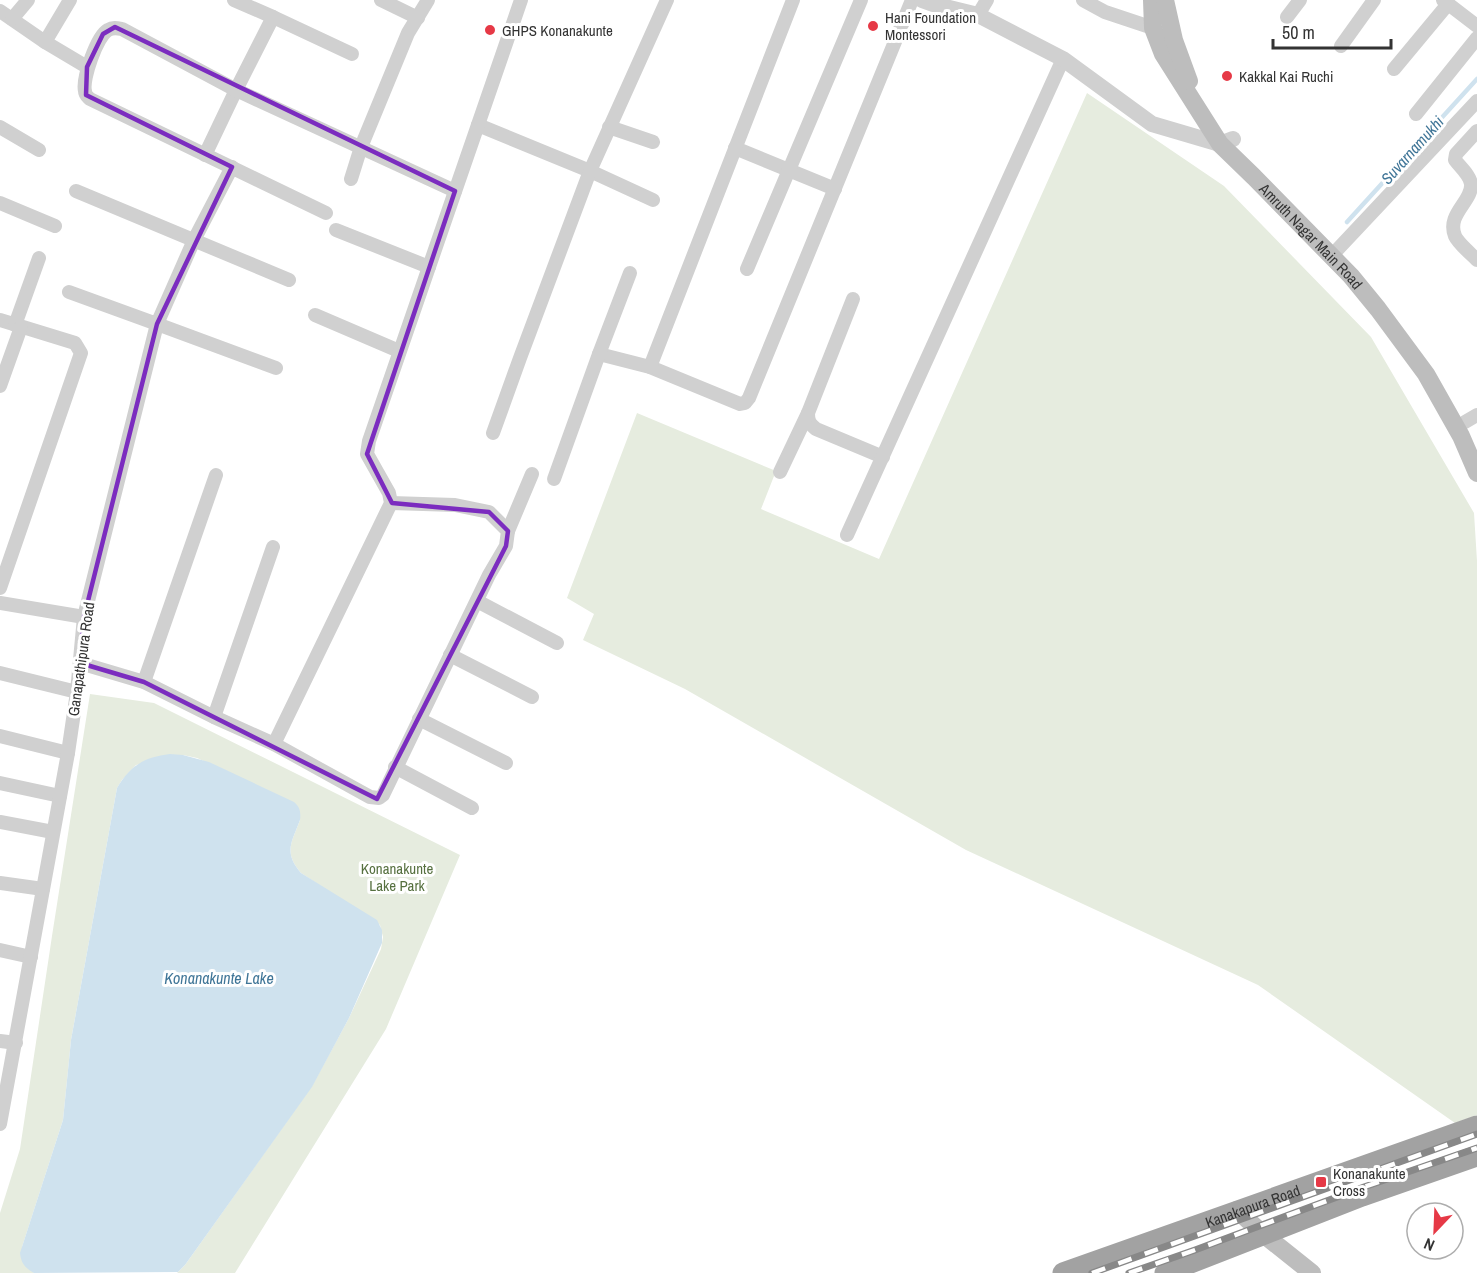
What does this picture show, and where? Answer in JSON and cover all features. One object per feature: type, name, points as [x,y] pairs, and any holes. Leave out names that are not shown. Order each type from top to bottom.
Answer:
[{"type":"highway","name":"Kanakapura Road","points":[[1063,1273],[1477,1126]]},
{"type":"highway","name":"Kanakapura Road","points":[[1179,1270],[1263,1234],[1362,1196],[1477,1156]]},
{"type":"main road","name":"Amruth Nagar Main Road","points":[[1152,0],[1153,28],[1163,54],[1254,177],[1351,276],[1378,309],[1426,374],[1461,436],[1477,473]]},
{"type":"main road","name":"Amruth Nagar Main Road","points":[[1165,0],[1174,40],[1187,78],[1226,142],[1262,167],[1383,304],[1471,418],[1477,450]]},
{"type":"main road","points":[[1237,1210],[1312,1273]]},
{"type":"street","points":[[12,20],[28,0]]},
{"type":"street","points":[[45,42],[70,0]]},
{"type":"street","points":[[234,0],[352,54]]},
{"type":"street","points":[[381,0],[418,18]]},
{"type":"street","points":[[351,179],[361,147],[408,33],[428,0]]},
{"type":"street","points":[[274,744],[391,503],[389,493],[368,454],[369,441],[521,0]]},
{"type":"street","points":[[493,433],[590,171],[667,0]]},
{"type":"street","points":[[650,368],[793,0]]},
{"type":"street","points":[[747,269],[861,0]]},
{"type":"street","points":[[599,354],[650,368],[740,404],[745,403],[912,0]]},
{"type":"street","points":[[922,0],[978,15],[1063,58],[1152,124],[1226,142]]},
{"type":"street","points":[[978,15],[987,0]]},
{"type":"street","points":[[1083,0],[1105,12],[1153,28]]},
{"type":"street","points":[[1287,18],[1300,0]]},
{"type":"street","points":[[1341,46],[1374,0]]},
{"type":"street","points":[[1394,69],[1446,2],[1477,26]]},
{"type":"street","points":[[0,11],[87,67]]},
{"type":"street","points":[[205,155],[273,17]]},
{"type":"street","points":[[326,213],[90,99],[84,90],[87,67],[103,34],[115,27],[122,29],[236,90],[455,191]]},
{"type":"street","points":[[1416,114],[1477,38]]},
{"type":"street","points":[[847,535],[1063,58]]},
{"type":"street","points":[[1337,250],[1477,101]]},
{"type":"street","points":[[478,125],[590,171],[652,200]]},
{"type":"street","points":[[0,127],[39,150]]},
{"type":"street","points":[[609,127],[653,142]]},
{"type":"street","points":[[1477,131],[1456,154],[1455,160],[1471,184],[1468,196],[1453,223],[1455,236],[1477,260]]},
{"type":"street","points":[[735,148],[835,189]]},
{"type":"street","name":"Ganapathipura Road","points":[[0,1124],[68,753],[77,692],[84,616],[157,324],[194,240],[232,167]]},
{"type":"street","points":[[76,190],[289,280]]},
{"type":"street","points":[[0,203],[55,226]]},
{"type":"street","points":[[336,230],[429,267]]},
{"type":"street","points":[[0,386],[39,258]]},
{"type":"street","points":[[554,479],[630,273]]},
{"type":"street","points":[[69,292],[276,368]]},
{"type":"street","points":[[780,472],[808,413],[853,299]]},
{"type":"street","points":[[315,315],[399,351]]},
{"type":"street","points":[[0,320],[75,343],[81,353],[0,588]]},
{"type":"street","points":[[808,413],[809,423],[816,429],[884,457]]},
{"type":"street","points":[[80,663],[144,682],[274,744],[377,799],[383,795],[450,655],[506,546],[508,531],[532,474]]},
{"type":"street","points":[[144,682],[216,475]]},
{"type":"street","points":[[391,503],[455,505],[489,512],[508,531]]},
{"type":"street","points":[[214,717],[273,547]]},
{"type":"street","points":[[477,601],[557,643]]},
{"type":"street","points":[[0,603],[84,616]]},
{"type":"street","points":[[450,655],[532,697]]},
{"type":"street","points":[[0,673],[77,692]]},
{"type":"street","points":[[419,719],[506,763]]},
{"type":"street","points":[[0,736],[68,753]]},
{"type":"street","points":[[395,767],[472,808]]},
{"type":"street","points":[[0,783],[60,796]]},
{"type":"street","points":[[0,822],[53,832]]},
{"type":"street","points":[[0,883],[43,889]]},
{"type":"street","points":[[0,950],[31,957]]},
{"type":"street","points":[[0,1041],[16,1043]]},
{"type":"highlighted area","points":[[115,27],[455,191],[367,454],[392,503],[489,512],[508,531],[506,546],[377,799],[144,682],[80,663],[84,617],[157,324],[232,167],[86,95],[87,67],[103,34]]},
{"type":"green space","points":[[1087,93],[1224,186],[1371,337],[1474,513],[1477,561],[1477,1115],[1455,1123],[1258,985],[966,850],[685,689],[583,640],[594,614],[567,598],[637,413],[776,471],[761,509],[879,559]]},
{"type":"green space","name":"Konanakunte Lake Park","points":[[90,694],[154,703],[460,855],[386,1029],[235,1273],[177,1273],[185,1265],[312,1086],[349,1018],[381,949],[383,937],[380,925],[301,873],[295,866],[291,847],[300,820],[221,769],[197,758],[183,755],[136,765],[117,788],[71,1040],[63,1120],[22,1247],[34,1273],[0,1273],[0,1213],[20,1149]]},
{"type":"water","name":"Konanakunte Lake","points":[[170,754],[209,762],[294,802],[299,808],[300,815],[291,847],[295,866],[301,873],[377,920],[382,930],[382,943],[349,1018],[312,1087],[178,1272],[34,1273],[24,1265],[20,1253],[63,1120],[71,1040],[117,788],[133,768],[145,760]]},
{"type":"waterway","name":"Suvarnamukhi","points":[[1347,222],[1477,79]]},
{"type":"railway","points":[[1092,1273],[1477,1134]]},
{"type":"railway","points":[[1129,1273],[1477,1148]]},
{"type":"place","name":"Hani Foundation Montessori","points":[[873,26]]},
{"type":"place","name":"GHPS Konanakunte","points":[[490,30]]},
{"type":"place","name":"Kakkal Kai Ruchi","points":[[1227,76]]},
{"type":"place","name":"Konanakunte Cross","points":[[1321,1182]]}]
